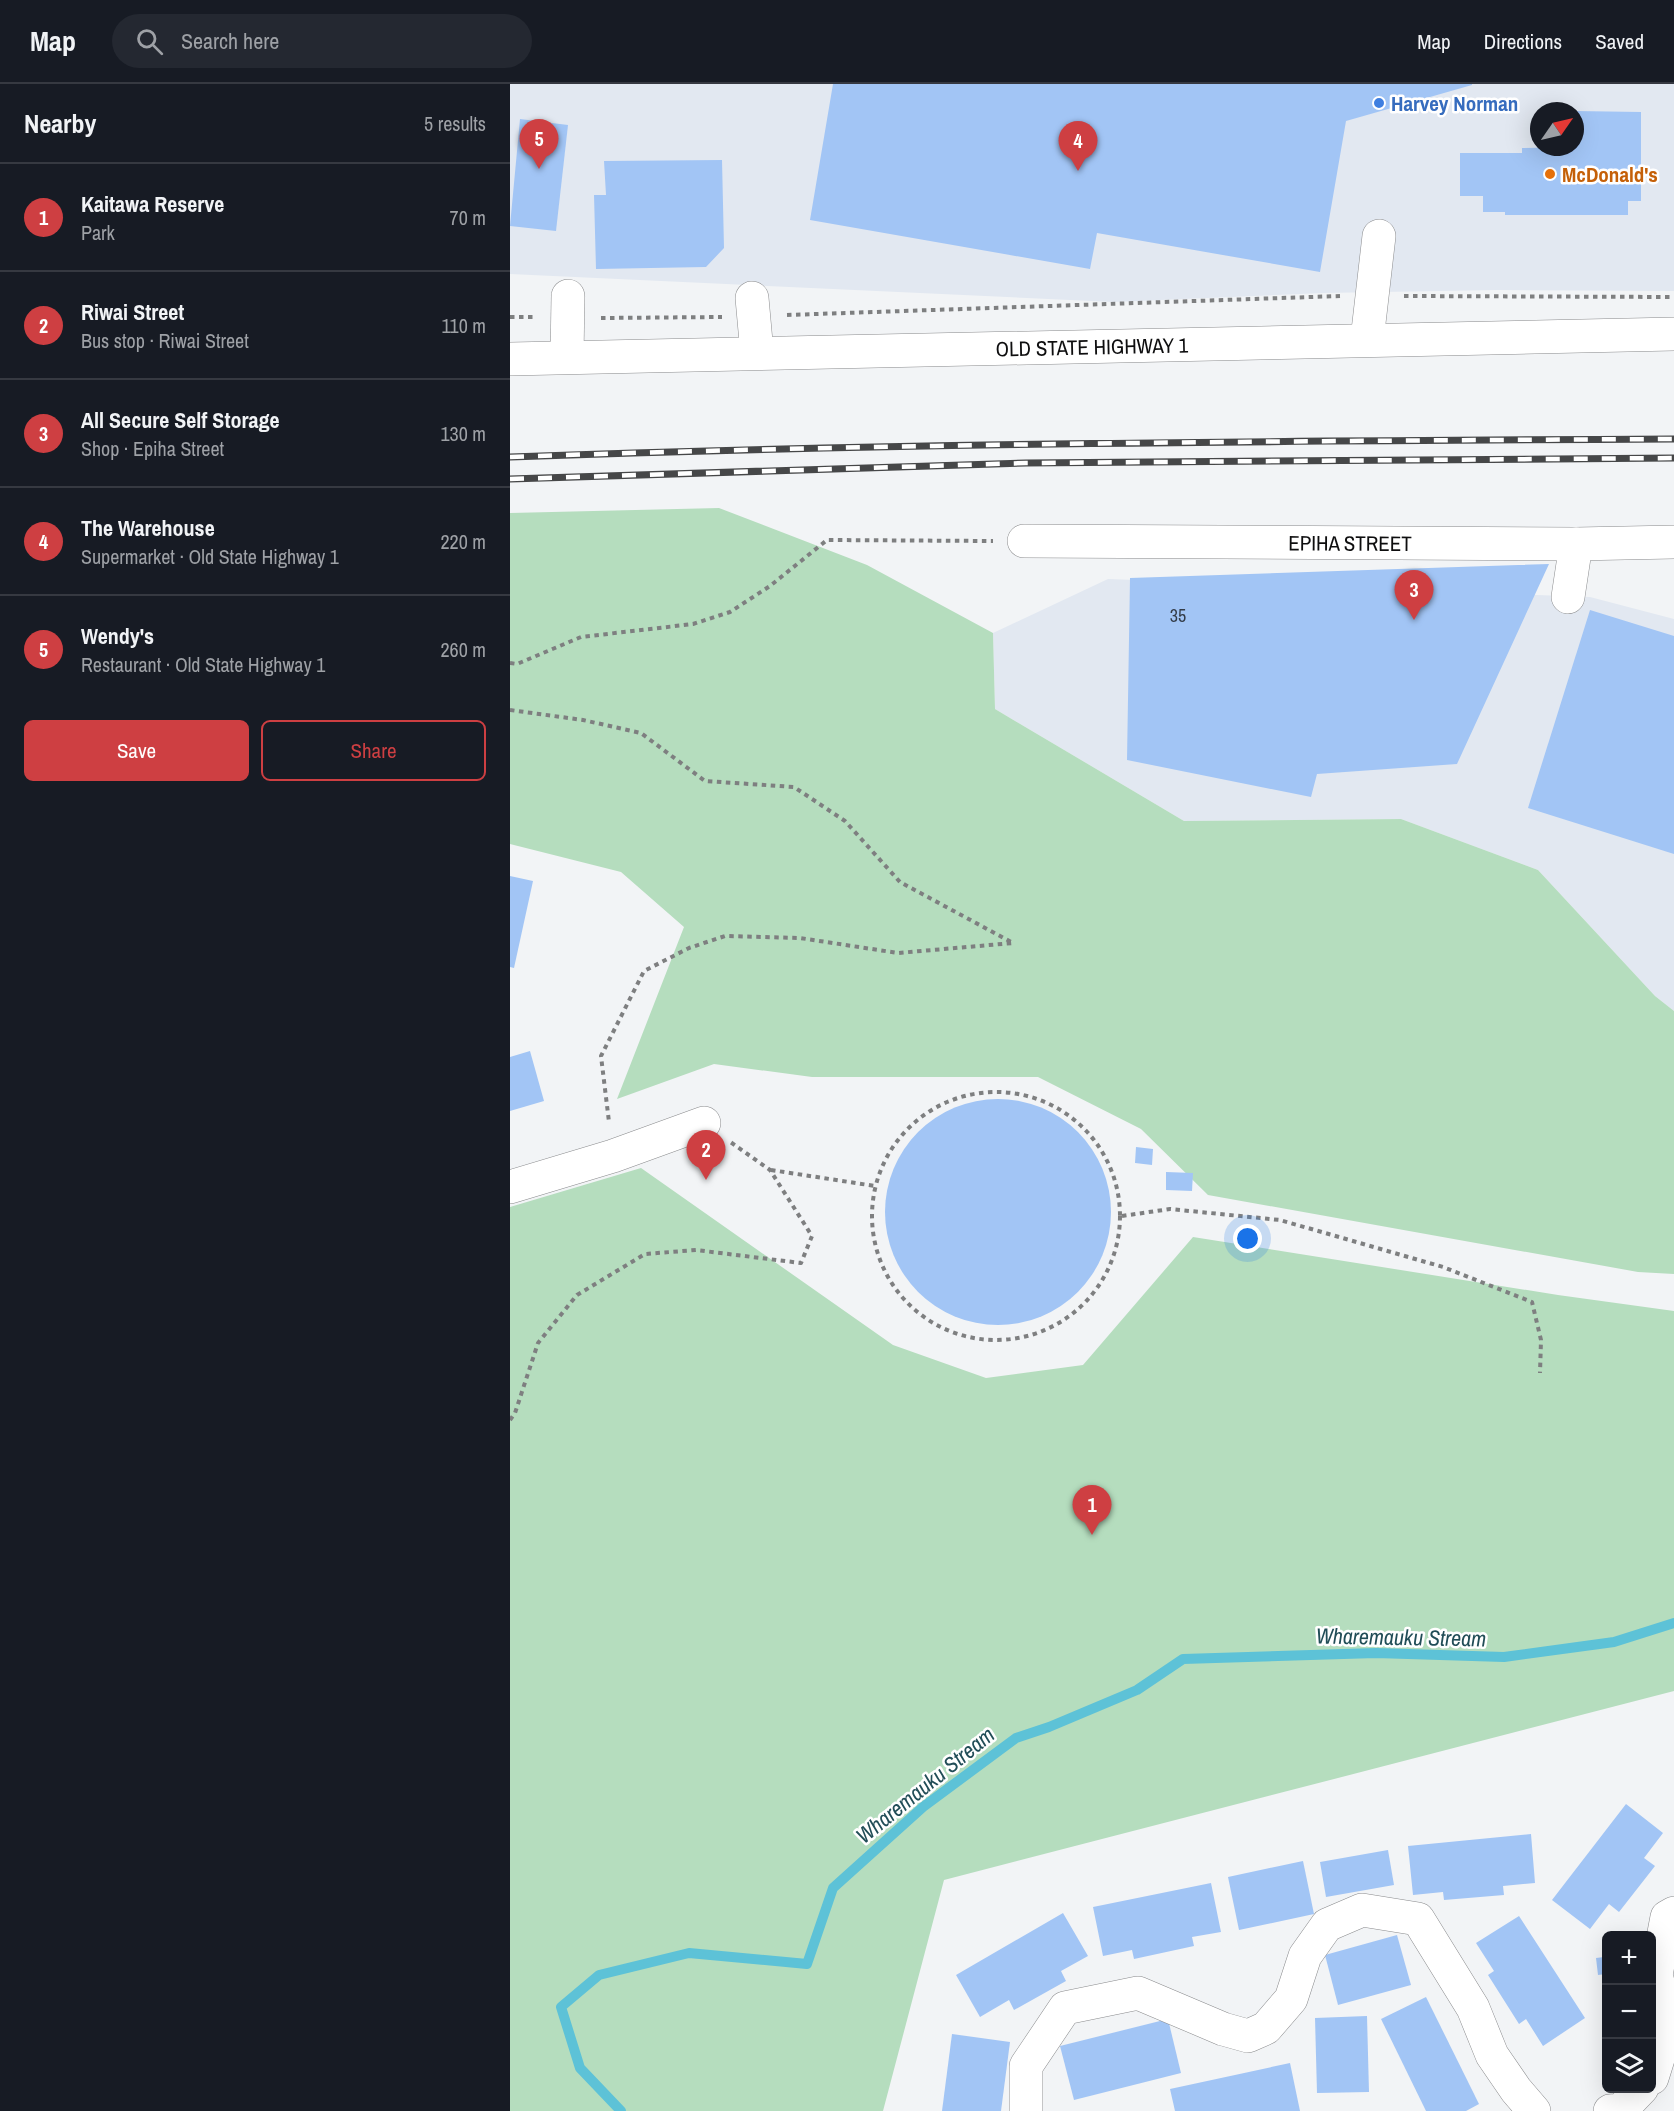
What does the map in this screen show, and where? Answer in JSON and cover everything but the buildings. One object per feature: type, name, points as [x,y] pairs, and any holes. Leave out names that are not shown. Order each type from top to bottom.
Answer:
[{"type":"street","points":[[1367,340],[1378,236]]},
{"type":"street","points":[[567,357],[568,307]]},
{"type":"street","points":[[753,307],[757,353]]},
{"type":"street","name":"OLD STATE HIGHWAY 1","points":[[510,359],[1674,334]]},
{"type":"street","name":"EPIHA STREET","points":[[1024,541],[1576,544],[1674,542]]},
{"type":"street","points":[[1568,597],[1576,544]]},
{"type":"street","points":[[510,1187],[613,1156],[704,1123]]},
{"type":"street","points":[[1026,2111],[1026,2066],[1065,2008],[1138,1993],[1224,2029],[1248,2036],[1266,2028],[1291,1999],[1305,1956],[1327,1925],[1362,1910],[1418,1919],[1473,2008],[1492,2055],[1516,2090],[1534,2111]]},
{"type":"street","points":[[1656,2064],[1668,2023],[1656,1975],[1667,1917],[1674,1912]]},
{"type":"street","points":[[1610,2111],[1621,2110],[1637,2093]]},
{"type":"path","points":[[510,316],[568,307],[671,319],[753,307],[1324,296],[1674,297]]},
{"type":"path","points":[[510,663],[517,664],[581,636],[693,624],[730,612],[770,586],[827,540],[1024,541]]},
{"type":"path","points":[[510,710],[583,720],[641,733],[705,781],[794,787],[845,821],[900,882],[1013,943],[898,953],[800,938],[725,936],[689,948],[644,971],[601,1056],[613,1156]]},
{"type":"path","points":[[990,1091],[1030,1096],[1067,1113],[1096,1140],[1115,1176],[1122,1216],[1114,1257],[1094,1294],[1063,1322],[1024,1338],[982,1340],[942,1328],[907,1303],[884,1269],[872,1228],[875,1186],[890,1149],[917,1119],[951,1099],[990,1091]]},
{"type":"path","points":[[510,1420],[515,1413],[538,1342],[577,1295],[645,1254],[696,1250],[801,1263],[812,1236],[770,1170],[704,1123]]},
{"type":"path","points":[[770,1170],[875,1186]]},
{"type":"path","points":[[1122,1216],[1170,1209],[1280,1220],[1443,1267],[1532,1302],[1541,1340],[1540,1373]]},
{"type":"shaded area","points":[[510,84],[1674,84],[1674,291],[1498,290],[1323,293],[1113,302],[510,274]]},
{"type":"shaded area","points":[[1108,579],[1590,597],[1674,619],[1674,1011],[1655,996],[1538,870],[1401,819],[1184,821],[995,709],[993,633]]},
{"type":"green space","points":[[719,508],[867,565],[993,633],[995,709],[1184,821],[1401,819],[1538,870],[1655,996],[1674,1011],[1674,1274],[1638,1272],[1208,1195],[1141,1129],[1038,1077],[812,1077],[714,1064],[617,1099],[684,927],[621,872],[510,844],[510,513]]},
{"type":"green space","points":[[641,1168],[893,1345],[986,1378],[1083,1365],[1193,1237],[1558,1295],[1674,1311],[1674,1691],[944,1880],[883,2111],[510,2111],[510,1207]]},
{"type":"waterway","name":"Wharemauku Stream","points":[[621,2111],[580,2068],[561,2007],[599,1975],[689,1953],[807,1964],[833,1888],[923,1807],[1016,1738],[1049,1727],[1137,1690],[1183,1659],[1376,1653],[1504,1657],[1614,1642],[1674,1623]]},
{"type":"railway","points":[[510,457],[946,446],[1674,439]]},
{"type":"railway","points":[[510,479],[1026,463],[1674,458]]},
{"type":"place","name":"Harvey Norman","points":[[1379,103]]},
{"type":"place","name":"Wendy's","points":[[539,169]]},
{"type":"place","name":"The Warehouse","points":[[1078,171]]},
{"type":"place","name":"McDonald's","points":[[1550,174]]},
{"type":"place","name":"All Secure Self Storage","points":[[1414,620]]},
{"type":"place","name":"Riwai Street","points":[[706,1180]]},
{"type":"place","name":"Kaitawa Reserve","points":[[1092,1535]]}]
